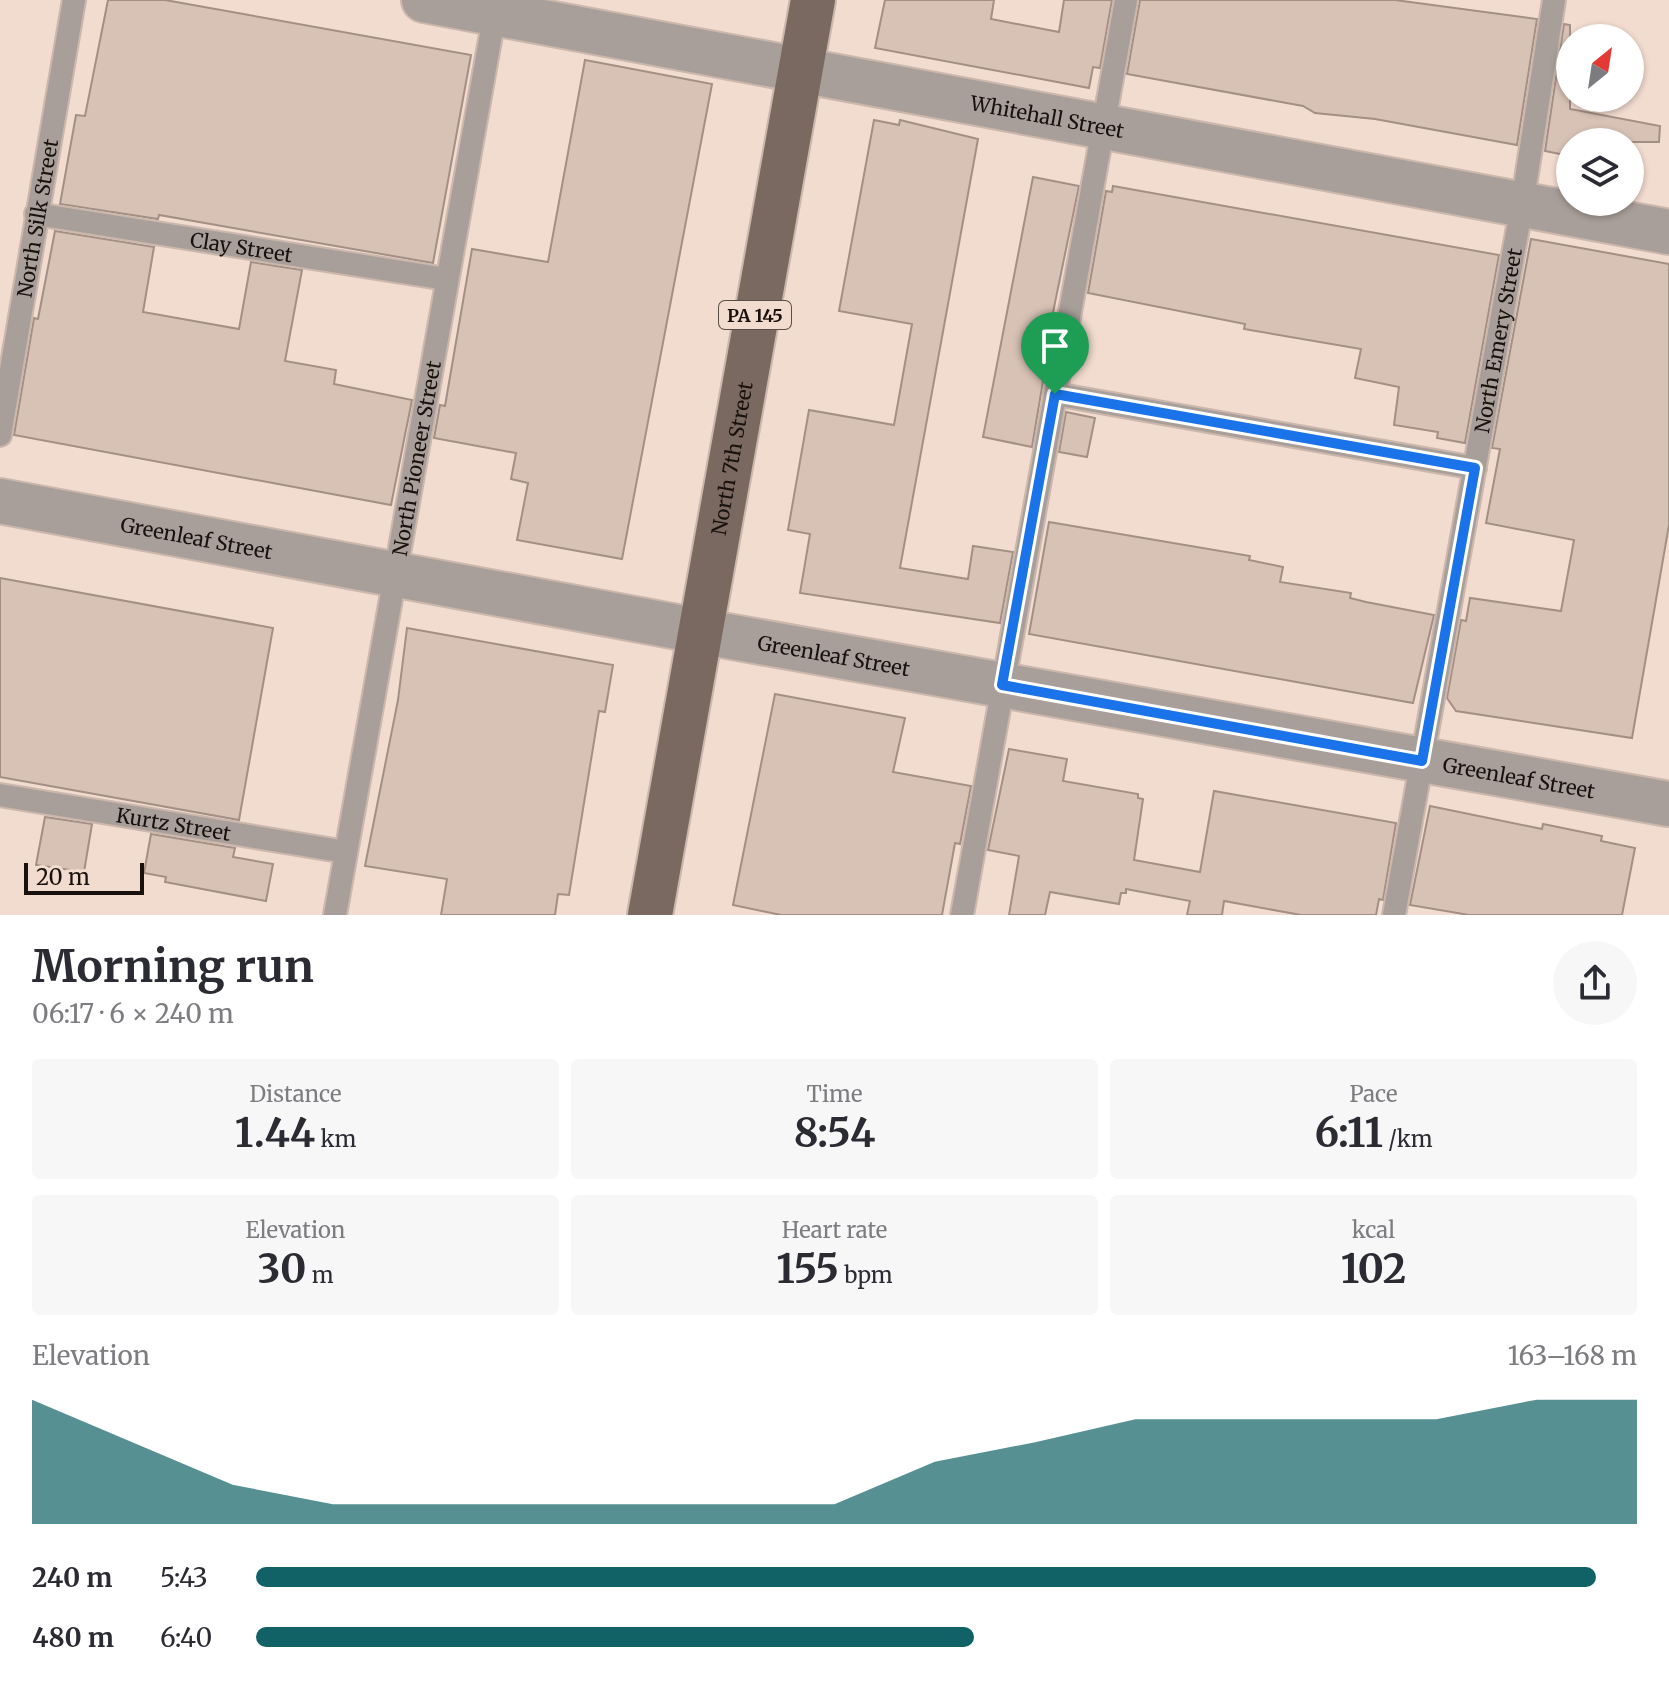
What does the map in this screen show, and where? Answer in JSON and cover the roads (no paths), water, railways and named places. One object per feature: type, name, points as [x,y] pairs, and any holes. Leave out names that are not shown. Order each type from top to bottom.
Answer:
[{"type":"main road","name":"North 7th Street","points":[[650,915],[813,0]]},
{"type":"street","name":"Whitehall Street","points":[[424,0],[496,6],[800,68],[1669,232]]},
{"type":"street","name":"Greenleaf Street","points":[[0,501],[699,631],[1669,804]]},
{"type":"lane","name":"North Silk Street","points":[[0,435],[74,0]]},
{"type":"lane","points":[[962,915],[1126,0]]},
{"type":"lane","name":"North Emery Street","points":[[1394,915],[1522,205],[1554,0]]},
{"type":"lane","name":"North Pioneer Street","points":[[335,915],[496,6]]},
{"type":"lane","name":"Clay Street","points":[[36,214],[446,279]]},
{"type":"lane","points":[[1055,394],[1475,468]]},
{"type":"lane","name":"Kurtz Street","points":[[0,795],[346,852]]}]
